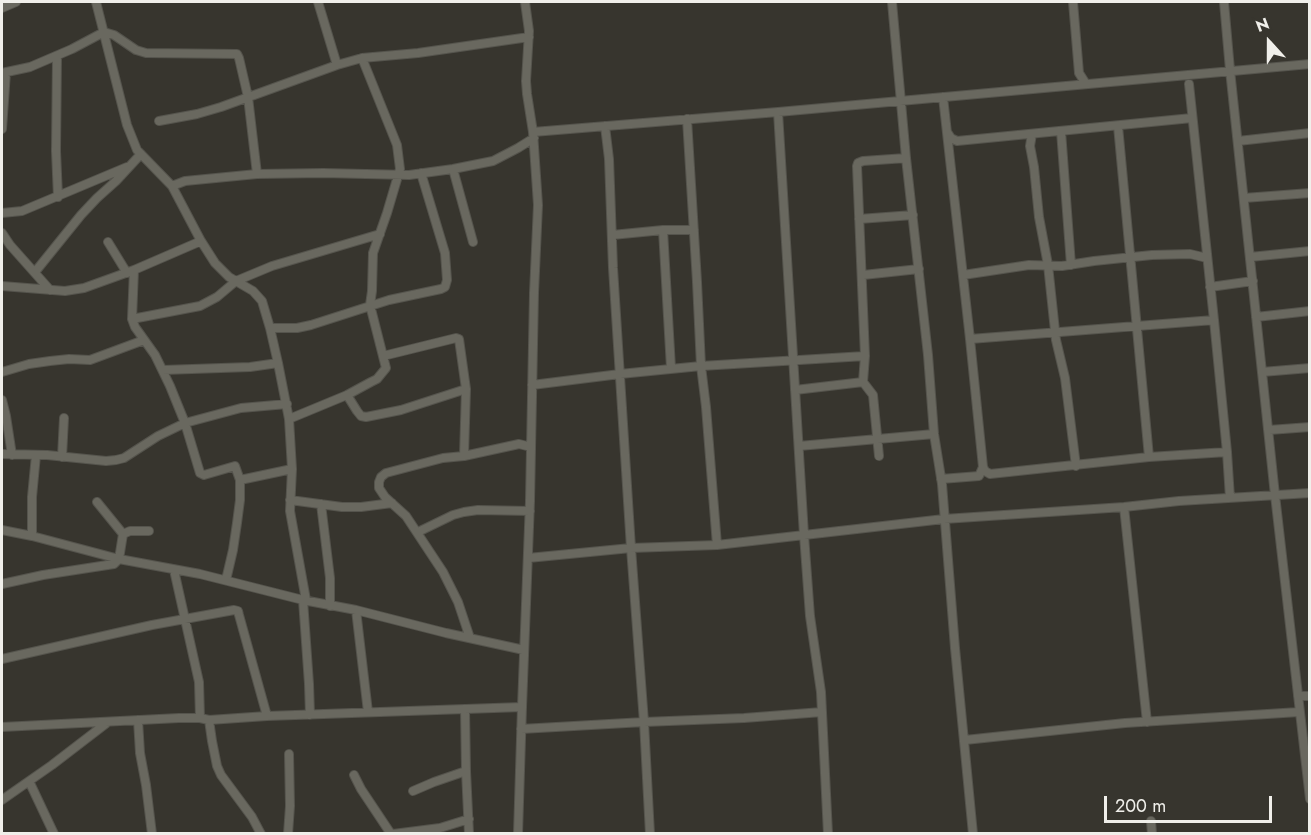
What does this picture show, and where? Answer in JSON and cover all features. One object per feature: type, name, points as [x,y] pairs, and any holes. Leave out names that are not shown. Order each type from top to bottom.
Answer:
[{"type":"street","points":[[2,9],[16,2]]},
{"type":"street","points":[[96,2],[127,125],[135,144],[141,154],[172,186],[215,263],[230,277],[253,291],[262,301],[279,363],[289,419],[292,469],[290,500],[305,600],[310,715]]},
{"type":"street","points":[[318,2],[337,65]]},
{"type":"street","points":[[518,834],[538,205],[526,81],[529,37],[525,2]]},
{"type":"street","points":[[892,2],[934,434],[941,479],[973,834]]},
{"type":"street","points":[[1073,2],[1079,74],[1086,84]]},
{"type":"street","points":[[1224,2],[1275,495],[1310,799]]},
{"type":"street","points":[[2,129],[4,73],[30,68],[104,32],[146,53],[237,54],[248,97],[257,174]]},
{"type":"street","points":[[159,121],[197,114],[362,58],[529,37]]},
{"type":"street","points":[[57,56],[58,197]]},
{"type":"street","points":[[289,419],[347,395],[378,379],[386,368],[370,305],[373,253],[400,169],[397,145],[362,58]]},
{"type":"street","points":[[172,186],[184,181],[257,174],[334,173],[398,176],[493,161],[518,148],[533,135],[605,126],[1310,64]]},
{"type":"street","points":[[1071,86],[1079,74]]},
{"type":"street","points":[[1189,84],[1230,498]]},
{"type":"street","points":[[941,479],[979,476],[983,467],[943,97]]},
{"type":"street","points":[[778,112],[804,535],[810,616],[821,692],[828,834]]},
{"type":"street","points":[[947,132],[957,141],[1192,118]]},
{"type":"street","points":[[687,119],[701,366],[717,545]]},
{"type":"street","points":[[605,126],[609,159],[620,374],[650,834]]},
{"type":"street","points":[[1118,126],[1149,458]]},
{"type":"street","points":[[1061,131],[1071,265]]},
{"type":"street","points":[[1032,134],[1030,146],[1039,217],[1048,266],[1055,332],[1065,378],[1076,466]]},
{"type":"street","points":[[1238,141],[1310,134]]},
{"type":"street","points":[[1018,135],[1030,146]]},
{"type":"street","points":[[949,152],[957,141]]},
{"type":"street","points":[[518,148],[535,160]]},
{"type":"street","points":[[35,272],[81,215],[141,154]]},
{"type":"street","points":[[879,456],[873,395],[863,382],[865,356],[857,166],[863,161],[906,158]]},
{"type":"street","points":[[2,213],[22,212],[130,166]]},
{"type":"street","points":[[453,169],[473,242]]},
{"type":"street","points":[[270,328],[297,328],[310,325],[370,305],[446,287],[445,253],[421,173]]},
{"type":"street","points":[[1244,198],[1310,193]]},
{"type":"street","points":[[859,219],[913,215]]},
{"type":"street","points":[[612,235],[663,230],[694,230]]},
{"type":"street","points":[[663,230],[671,368]]},
{"type":"street","points":[[2,233],[50,290]]},
{"type":"street","points":[[132,319],[200,306],[217,297],[237,281],[272,266],[380,234]]},
{"type":"street","points":[[2,286],[50,290],[84,288],[130,272],[201,241]]},
{"type":"street","points":[[108,242],[130,272],[132,319],[163,370],[185,423],[200,473],[204,475],[235,466],[240,480],[237,523],[226,580]]},
{"type":"street","points":[[1250,257],[1310,251]]},
{"type":"street","points":[[963,275],[1029,265],[1056,267],[1152,255],[1190,254],[1207,258]]},
{"type":"street","points":[[862,275],[919,269]]},
{"type":"street","points":[[1210,287],[1252,281]]},
{"type":"street","points":[[1256,316],[1310,311]]},
{"type":"street","points":[[970,339],[1214,320]]},
{"type":"street","points":[[384,356],[458,338],[466,389],[464,456]]},
{"type":"street","points":[[2,372],[50,361],[90,360],[144,340]]},
{"type":"street","points":[[532,385],[671,368],[865,356]]},
{"type":"street","points":[[163,370],[250,367],[279,363]]},
{"type":"street","points":[[1262,372],[1310,368]]},
{"type":"street","points":[[795,390],[863,382]]},
{"type":"street","points":[[347,395],[357,411],[366,417],[401,410],[466,389]]},
{"type":"street","points":[[2,400],[12,454]]},
{"type":"street","points":[[2,454],[106,461],[124,458],[158,436],[185,423],[240,408],[287,404]]},
{"type":"street","points":[[62,457],[64,418]]},
{"type":"street","points":[[1269,430],[1310,427]]},
{"type":"street","points":[[799,446],[934,434]]},
{"type":"street","points":[[470,638],[451,586],[418,532],[406,516],[385,497],[379,488],[379,482],[386,473],[443,458],[464,456],[519,444],[531,447]]},
{"type":"street","points":[[983,467],[990,474],[1227,452]]},
{"type":"street","points":[[32,536],[32,497],[36,455]]},
{"type":"street","points":[[240,480],[292,469]]},
{"type":"street","points":[[528,558],[631,548],[717,545],[944,519],[1179,501],[1310,494]]},
{"type":"street","points":[[290,500],[342,507],[392,503]]},
{"type":"street","points":[[2,584],[42,575],[114,564],[118,559],[123,534],[98,502]]},
{"type":"street","points":[[321,504],[330,578],[330,606]]},
{"type":"street","points":[[1124,507],[1147,722]]},
{"type":"street","points":[[418,532],[464,512],[530,511]]},
{"type":"street","points":[[2,531],[32,536],[118,559],[226,580],[524,650]]},
{"type":"street","points":[[123,534],[130,531],[149,531]]},
{"type":"street","points":[[174,570],[200,682],[200,718]]},
{"type":"street","points":[[2,659],[185,618],[228,610],[238,611],[267,716]]},
{"type":"street","points":[[356,610],[368,712]]},
{"type":"street","points":[[1298,696],[1310,696]]},
{"type":"street","points":[[2,727],[522,707]]},
{"type":"street","points":[[465,709],[465,771],[469,834]]},
{"type":"street","points":[[522,729],[822,712]]},
{"type":"street","points":[[964,740],[1147,722],[1299,712]]},
{"type":"street","points":[[138,720],[140,753],[153,834]]},
{"type":"street","points":[[209,720],[217,766],[221,775],[252,817],[261,834]]},
{"type":"street","points":[[2,800],[108,722]]},
{"type":"street","points":[[288,834],[289,754]]},
{"type":"street","points":[[413,791],[465,771]]},
{"type":"street","points":[[354,775],[392,834],[440,828],[469,819]]},
{"type":"street","points":[[29,780],[54,834]]},
{"type":"street","points":[[1151,820],[1152,834]]}]
